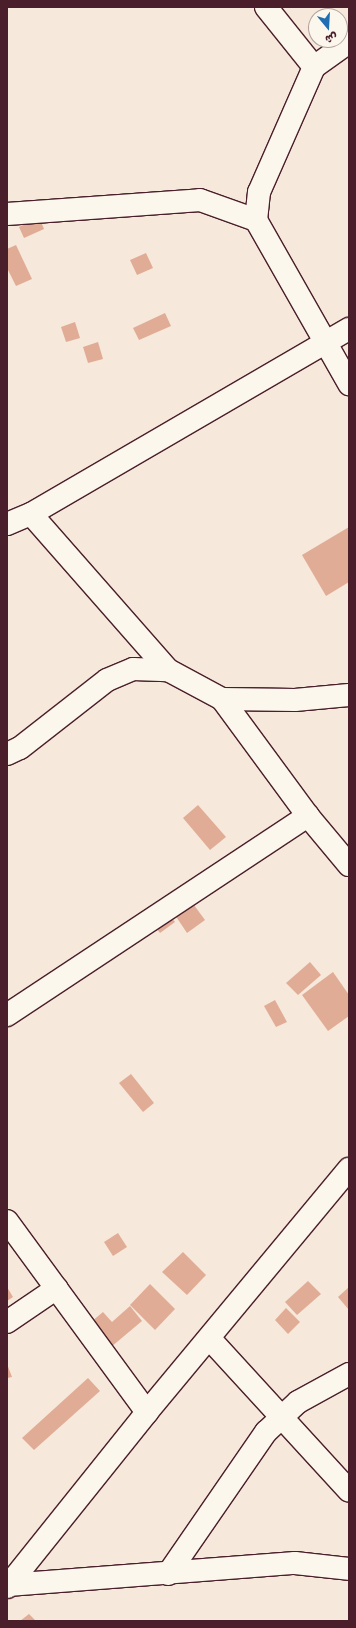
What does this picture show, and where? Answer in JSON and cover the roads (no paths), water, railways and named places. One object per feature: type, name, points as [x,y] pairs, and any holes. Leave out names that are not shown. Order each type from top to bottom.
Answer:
[{"type":"street","points":[[266,7],[314,67]]},
{"type":"street","points":[[349,42],[314,67],[259,192],[256,220],[349,384]]},
{"type":"street","points":[[7,214],[200,200],[256,220]]},
{"type":"street","points":[[7,524],[31,514],[349,329]]},
{"type":"street","points":[[31,514],[168,670],[222,700],[308,816],[349,865]]},
{"type":"street","points":[[7,754],[20,748],[107,680],[133,669],[168,670]]},
{"type":"street","points":[[222,700],[295,700],[349,695]]},
{"type":"street","points":[[7,1015],[308,816]]},
{"type":"street","points":[[8,1586],[147,1412],[349,1170]]},
{"type":"street","points":[[7,1222],[147,1412]]},
{"type":"street","points":[[7,1322],[57,1288]]},
{"type":"street","points":[[209,1338],[280,1419],[349,1491]]},
{"type":"street","points":[[168,1574],[266,1432],[298,1402],[349,1374]]},
{"type":"street","points":[[8,1586],[295,1563],[349,1569]]}]
